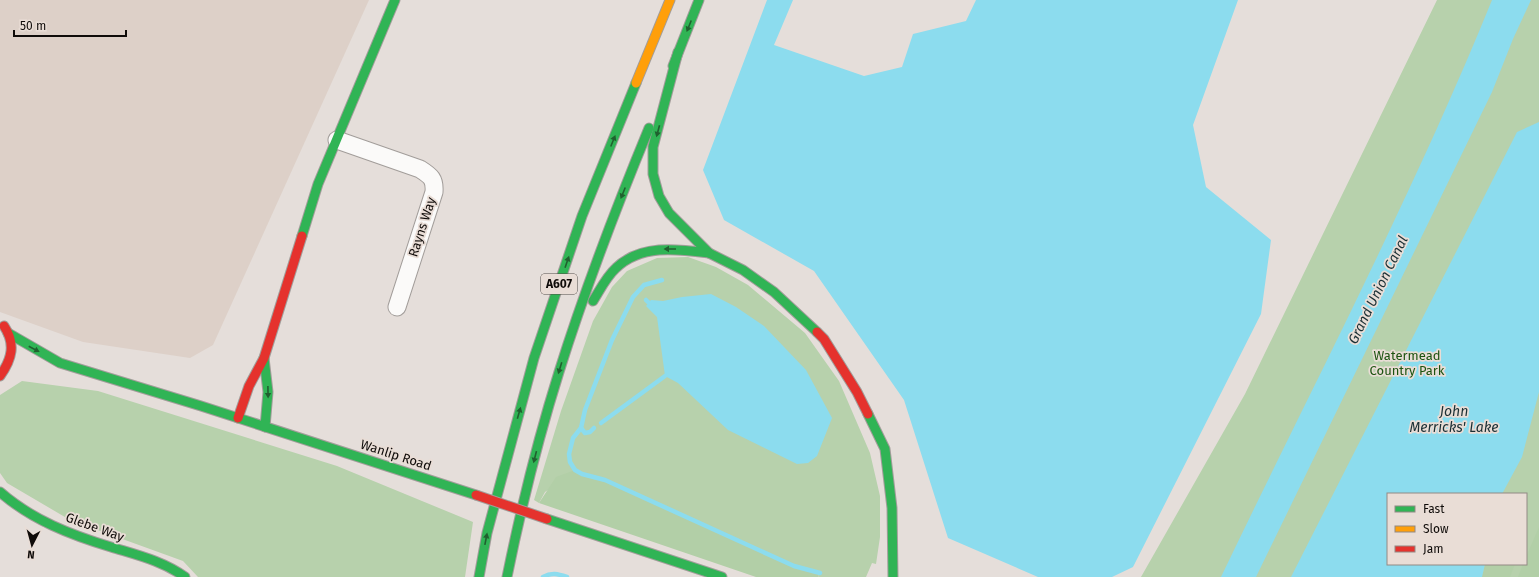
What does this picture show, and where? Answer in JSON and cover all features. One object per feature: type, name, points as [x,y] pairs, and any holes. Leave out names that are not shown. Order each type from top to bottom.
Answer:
[{"type":"main road","points":[[238,418],[249,386],[264,358],[318,184],[395,0]]},
{"type":"main road","name":"A607","points":[[479,577],[487,533],[534,358],[582,216],[670,0]]},
{"type":"main road","name":"A607","points":[[507,577],[514,540],[548,406],[568,342],[608,229],[699,0]]},
{"type":"main road","points":[[678,52],[653,147],[653,174],[659,196],[669,213],[709,252],[743,270],[774,292],[824,339],[857,392],[885,449],[892,508],[893,577]]},
{"type":"main road","points":[[568,342],[585,317],[604,281],[617,266],[633,256],[650,250],[670,248],[709,252]]},
{"type":"main road","points":[[0,322],[8,333],[12,344],[11,366],[0,376]]},
{"type":"main road","name":"Wanlip Road","points":[[8,333],[60,363],[238,418],[722,577]]},
{"type":"main road","points":[[264,358],[268,389],[268,412],[265,427]]},
{"type":"main road","name":"Wanlip Road","points":[[45,363],[60,363]]},
{"type":"main road","name":"Glebe Way","points":[[0,492],[34,518],[90,541],[142,557],[178,571],[185,577]]},
{"type":"street","name":"Rayns Way","points":[[337,140],[420,169],[429,175],[434,183],[434,192],[397,307]]},
{"type":"shaded area","points":[[0,0],[369,0],[213,345],[190,358],[83,342],[0,312]]},
{"type":"green space","name":"Watermead Country Park","points":[[1437,0],[1539,0],[1539,577],[1141,577],[1245,394]]},
{"type":"green space","points":[[688,257],[716,267],[748,285],[805,333],[839,381],[870,453],[880,496],[880,537],[876,564],[872,563],[866,577],[818,577],[820,573],[794,566],[605,480],[582,474],[576,470],[545,492],[539,503],[534,500],[561,411],[593,321],[612,287],[627,271],[657,258]]},
{"type":"green space","points":[[22,381],[98,391],[337,466],[473,522],[465,577],[198,577],[183,561],[70,520],[7,483],[0,473],[0,395]]},
{"type":"green space","points":[[575,470],[582,474],[605,480],[794,566],[820,573],[818,577],[756,577],[539,503],[556,477]]},
{"type":"green space","points":[[1539,527],[1538,577],[1518,577],[1523,565],[1527,565],[1527,555]]},
{"type":"green space","points":[[1485,565],[1515,565],[1510,577],[1482,577]]},
{"type":"water","points":[[767,0],[793,0],[774,45],[864,76],[902,67],[913,34],[966,21],[976,0],[1238,0],[1193,125],[1206,187],[1271,240],[1261,314],[1133,567],[1112,577],[1038,577],[948,538],[904,400],[814,271],[724,220],[703,170]]},
{"type":"water","name":"Grand Union Canal","points":[[1492,0],[1531,0],[1513,39],[1492,92],[1256,577],[1221,577],[1395,219],[1429,146]]},
{"type":"water","name":"John Merricks' Lake","points":[[1539,122],[1539,392],[1522,457],[1503,493],[1387,493],[1387,565],[1485,565],[1482,577],[1291,577],[1517,132]]},
{"type":"water","points":[[711,294],[736,307],[764,326],[806,370],[832,418],[817,456],[808,463],[797,464],[728,430],[678,383],[665,376],[657,317],[646,306],[651,300],[663,301],[682,297]]},
{"type":"waterway","points":[[662,280],[644,285],[633,297],[612,340],[585,410],[581,428],[573,438],[569,454],[570,462],[575,470],[582,474],[605,480],[794,566],[820,573]]},
{"type":"waterway","points":[[646,300],[649,303]]},
{"type":"waterway","points":[[601,423],[665,376]]},
{"type":"waterway","points":[[581,428],[585,433],[590,432],[594,428]]},
{"type":"waterway","points":[[543,577],[549,574],[567,577]]},
{"type":"traffic: fast","points":[[302,236],[318,184],[395,0]]},
{"type":"traffic: fast","points":[[673,66],[699,0]]},
{"type":"traffic: fast","points":[[678,52],[653,147],[653,174],[659,196],[669,213],[709,253],[743,270],[774,292],[817,332]]},
{"type":"traffic: fast","points":[[479,577],[487,533],[534,358],[582,216],[636,83]]},
{"type":"traffic: fast","points":[[507,577],[530,474],[559,372],[601,249],[649,128]]},
{"type":"traffic: fast","points":[[593,301],[612,272],[626,260],[637,255],[660,250],[684,250],[709,253]]},
{"type":"traffic: fast","points":[[8,333],[60,363],[201,406],[476,495]]},
{"type":"traffic: fast","points":[[264,358],[268,392],[265,427]]},
{"type":"traffic: fast","points":[[868,414],[885,449],[892,508],[893,577]]},
{"type":"traffic: fast","points":[[0,492],[25,511],[52,526],[159,563],[177,571],[185,577]]},
{"type":"traffic: fast","points":[[547,519],[722,577]]},
{"type":"traffic: slow","points":[[636,83],[670,0]]},
{"type":"traffic: jam","points":[[238,418],[249,386],[264,358],[302,236]]},
{"type":"traffic: jam","points":[[0,376],[7,364],[11,351],[10,339],[4,326]]},
{"type":"traffic: jam","points":[[817,332],[824,339],[857,392],[868,414]]},
{"type":"traffic: jam","points":[[476,495],[547,519]]}]
